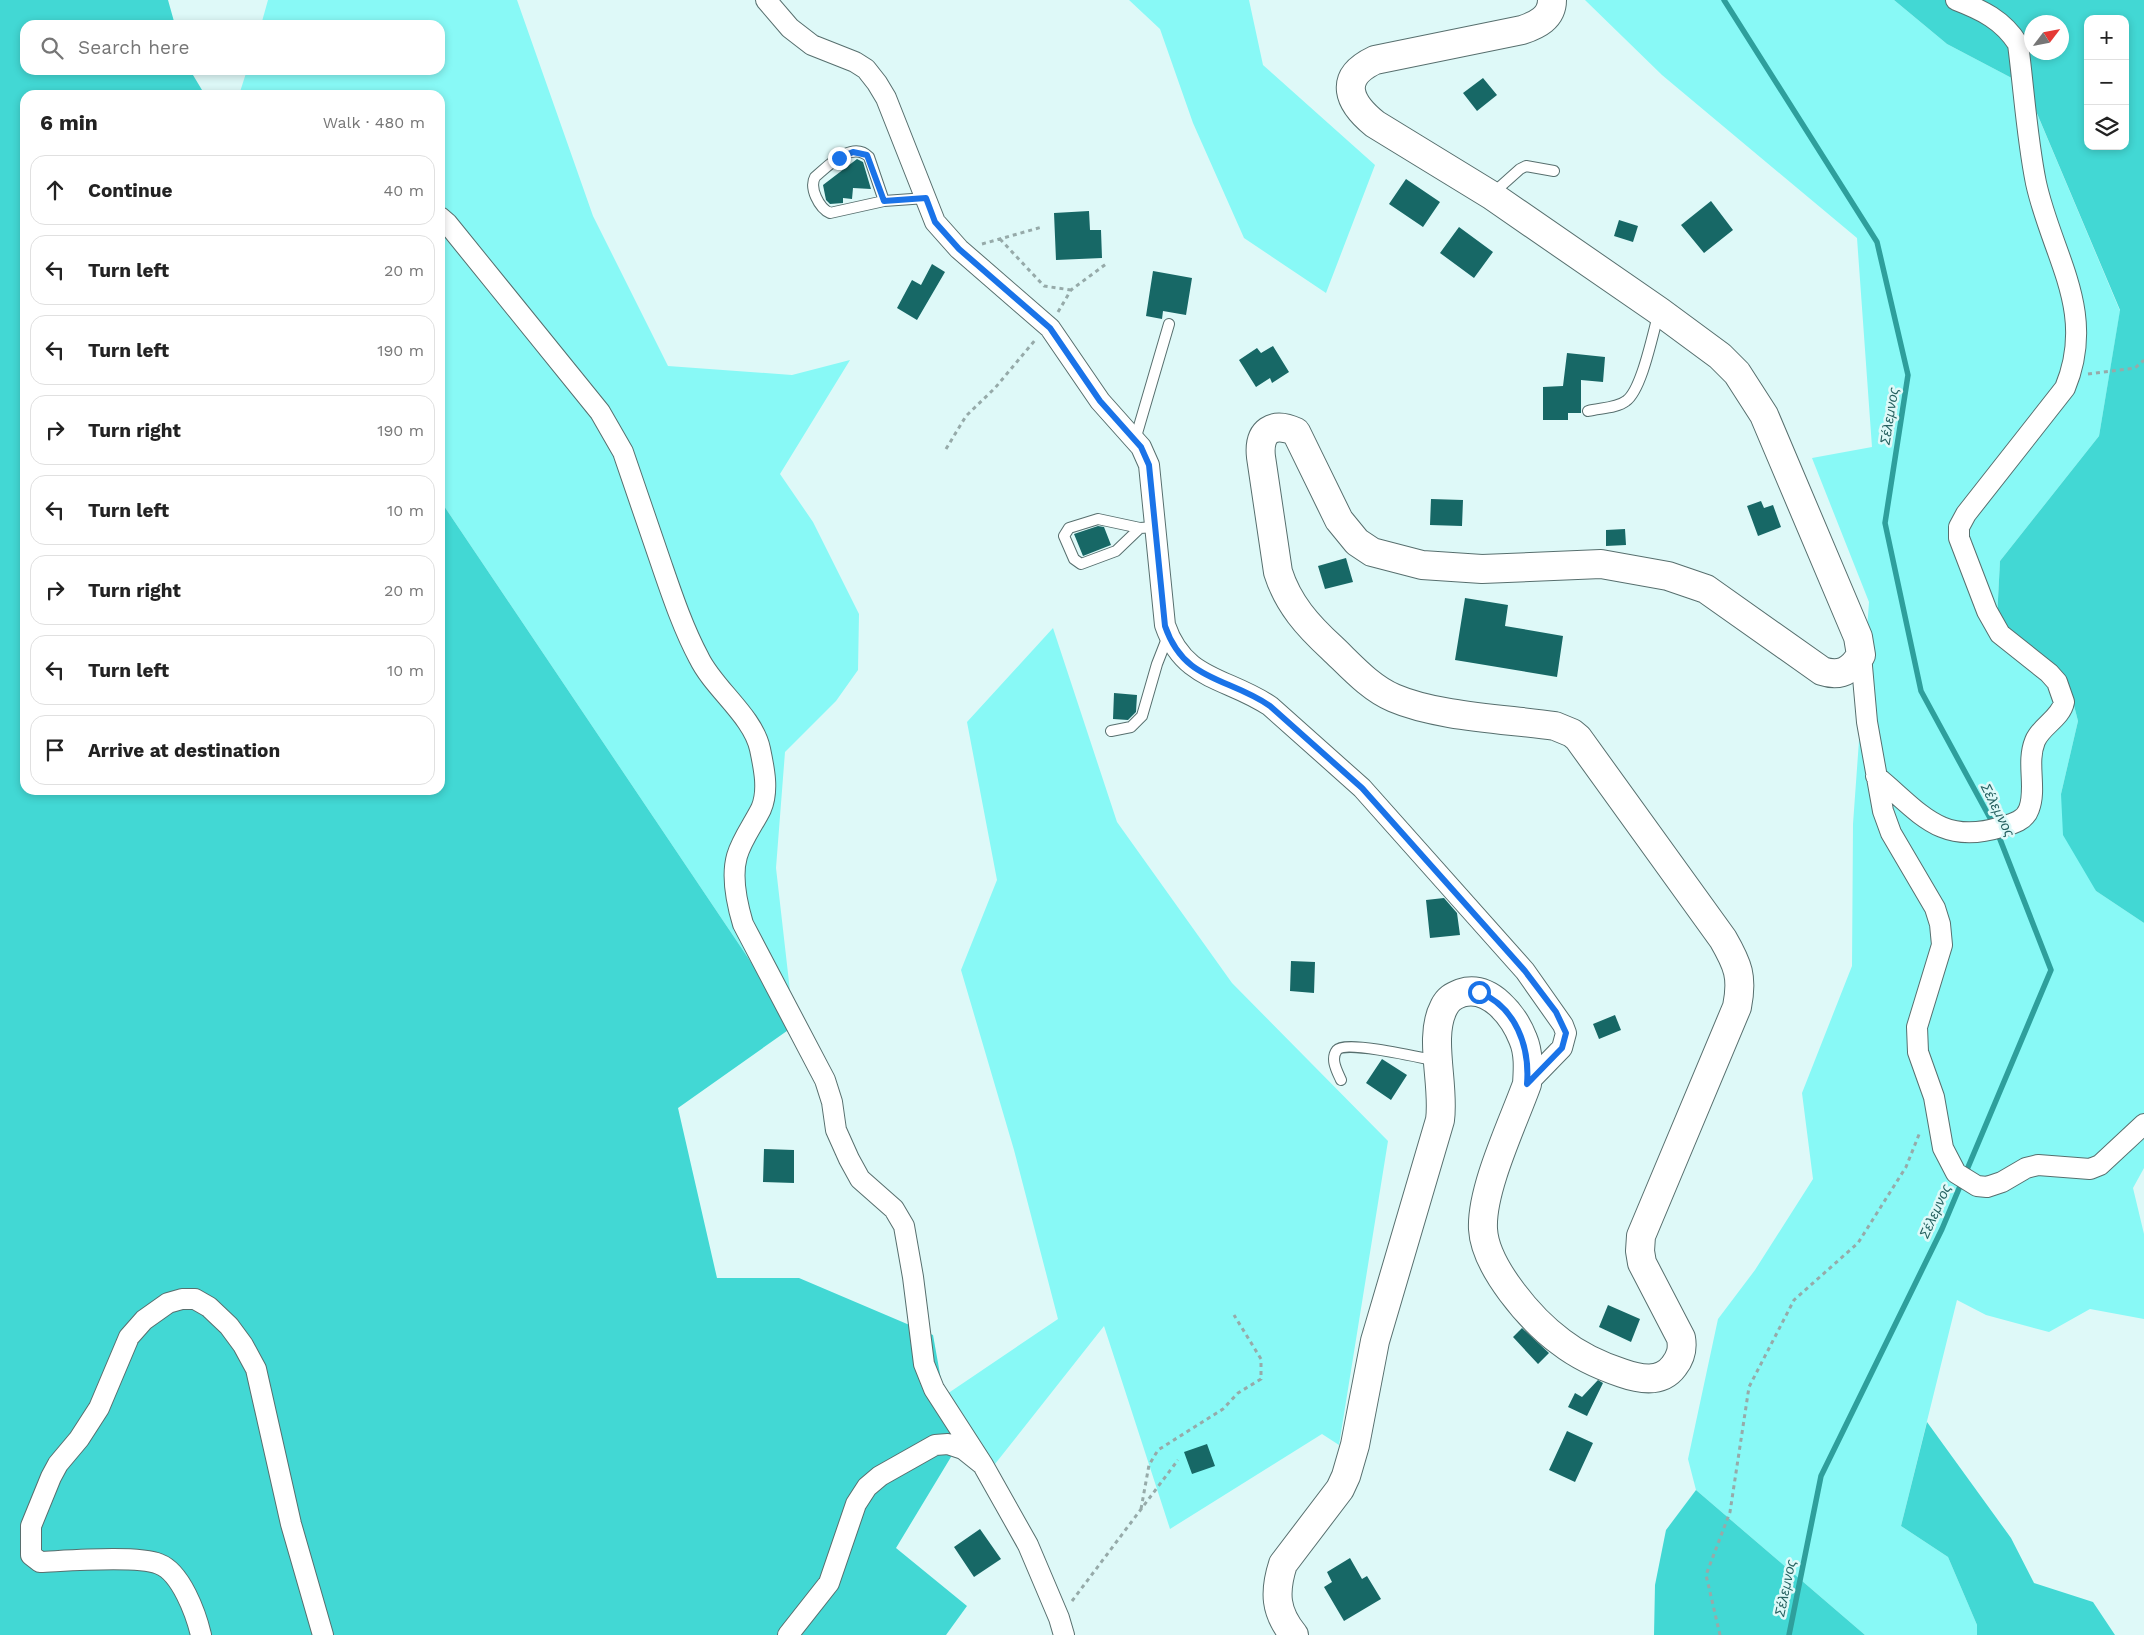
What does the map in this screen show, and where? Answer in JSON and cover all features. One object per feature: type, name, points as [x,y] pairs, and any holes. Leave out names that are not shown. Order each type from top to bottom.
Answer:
[{"type":"main road","points":[[1294,1635],[1284,1623],[1279,1608],[1277,1594],[1278,1579],[1283,1564],[1340,1489],[1350,1463],[1374,1341],[1440,1120],[1442,1093],[1438,1061],[1439,1022],[1447,1001],[1453,996],[1466,992],[1479,992],[1502,1005],[1522,1038],[1528,1068],[1527,1084],[1490,1184],[1484,1209],[1483,1230],[1486,1245],[1499,1272],[1523,1305],[1562,1343],[1600,1366],[1643,1379],[1658,1377],[1672,1368],[1680,1355],[1682,1346],[1680,1338],[1642,1262],[1640,1251],[1641,1236],[1737,1006],[1741,988],[1736,961],[1700,907],[1584,746],[1572,733],[1555,726],[1444,712],[1393,698],[1368,682],[1301,617],[1283,588],[1278,572],[1260,449],[1263,438],[1268,431],[1275,427],[1281,426],[1296,432],[1339,520],[1357,542],[1372,552],[1422,565],[1482,569],[1601,564],[1668,576],[1706,589],[1822,671],[1841,674],[1850,669],[1861,655],[1858,637],[1764,415],[1737,372],[1720,356],[1659,311],[1491,195],[1375,124],[1360,112],[1354,103],[1351,93],[1352,83],[1356,74],[1364,65],[1375,60],[1534,26],[1544,19],[1551,10],[1552,0]]},
{"type":"street","points":[[766,0],[790,28],[812,45],[856,62],[877,83],[886,98],[935,222],[959,249],[1050,328],[1100,401],[1135,440],[1149,465],[1148,528],[1165,626],[1175,650],[1194,669],[1258,698],[1270,706],[1362,788],[1525,971],[1556,1012],[1566,1033],[1562,1048],[1527,1084]]},
{"type":"street","points":[[1876,776],[1909,805],[1942,829],[1959,834],[1980,832],[2013,824],[2022,819],[2029,811],[2034,742],[2041,731],[2063,707],[2063,696],[2057,682],[2049,673],[1996,629],[1963,552],[1959,538],[1959,527],[1966,514],[2065,388],[2070,376],[2077,334],[2077,317],[2070,284],[2043,213],[2037,188],[2018,44],[1999,21],[1981,10],[1956,0]]},
{"type":"street","points":[[445,221],[600,412],[623,452],[678,612],[699,659],[711,678],[752,730],[757,740],[765,790],[761,807],[742,843],[737,859],[735,873],[738,910],[742,924],[825,1080],[832,1102],[836,1130],[860,1180],[894,1209],[901,1219],[904,1226],[913,1277],[924,1364],[928,1376],[983,1465],[1028,1546],[1062,1626]]},
{"type":"street","points":[[1861,655],[1867,722],[1883,812],[1891,833],[1935,908],[1940,924],[1942,945],[1917,1028],[1918,1052],[1934,1097],[1943,1148],[1956,1173],[1977,1186],[1987,1187],[2002,1182],[2026,1168],[2038,1165],[2081,1169],[2096,1167],[2144,1124]]},
{"type":"street","points":[[201,1635],[186,1594],[168,1569],[159,1563],[139,1560],[40,1562],[31,1555],[30,1547],[31,1526],[51,1477],[58,1464],[79,1439],[99,1408],[129,1337],[144,1320],[168,1303],[182,1299],[195,1299],[209,1307],[229,1326],[243,1345],[256,1369],[291,1524],[323,1635]]},
{"type":"street","points":[[788,1635],[829,1583],[856,1504],[867,1487],[880,1476],[936,1445],[957,1446],[983,1465]]},
{"type":"lane","points":[[884,201],[869,158],[864,153],[853,152],[844,155],[815,177],[812,182],[822,207],[830,213],[884,201],[926,198]]},
{"type":"lane","points":[[1491,195],[1520,168],[1526,166],[1554,171]]},
{"type":"lane","points":[[1588,411],[1619,404],[1629,398],[1640,380],[1659,311]]},
{"type":"lane","points":[[1135,440],[1169,324]]},
{"type":"lane","points":[[1098,519],[1148,528],[1116,551],[1081,564],[1074,559],[1064,536],[1069,528],[1098,519]]},
{"type":"lane","points":[[1111,732],[1130,727],[1142,716],[1157,664],[1168,636]]},
{"type":"lane","points":[[1341,1080],[1335,1066],[1334,1057],[1336,1051],[1340,1048],[1360,1048],[1438,1061]]},
{"type":"path","points":[[959,249],[1042,227]]},
{"type":"path","points":[[1000,239],[1044,286],[1071,290]]},
{"type":"path","points":[[946,449],[966,416],[995,388],[1039,335],[1050,328],[1071,290],[1106,264]]},
{"type":"path","points":[[2070,376],[2135,368],[2144,360]]},
{"type":"path","points":[[1720,1635],[1706,1575],[1730,1512],[1748,1387],[1794,1300],[1858,1243],[1901,1176],[1934,1097]]},
{"type":"path","points":[[1141,1510],[1149,1465],[1158,1450],[1223,1409],[1238,1393],[1261,1379],[1261,1359],[1234,1315]]},
{"type":"path","points":[[1062,1626],[1141,1510],[1178,1460]]},
{"type":"shaded area","points":[[0,0],[168,0],[174,20],[20,20],[20,75],[193,75],[202,90],[20,90],[20,795],[445,795],[445,507],[794,1026],[678,1108],[717,1278],[799,1278],[933,1335],[954,1452],[896,1548],[967,1606],[946,1635],[0,1635]]},
{"type":"shaded area","points":[[268,0],[517,0],[593,216],[668,366],[792,375],[850,360],[780,474],[813,522],[859,614],[858,670],[836,701],[785,752],[776,868],[794,1026],[445,507],[445,90],[241,90],[245,75],[445,75],[445,20],[262,20]]},
{"type":"shaded area","points":[[1129,0],[1249,0],[1263,65],[1375,165],[1326,293],[1244,238],[1193,123],[1160,29]]},
{"type":"shaded area","points":[[1585,0],[1894,0],[1947,44],[2025,85],[2120,311],[2099,436],[2000,561],[1996,637],[2069,686],[2078,721],[2061,794],[2096,891],[2144,923],[2144,1168],[2133,1188],[2144,1234],[2144,1319],[2090,1309],[2049,1332],[1986,1315],[1957,1300],[1901,1526],[1948,1557],[1977,1625],[1977,1635],[1865,1635],[1696,1490],[1688,1459],[1718,1319],[1755,1270],[1813,1179],[1802,1093],[1852,966],[1853,824],[1869,602],[1812,458],[1872,447],[1857,238],[1662,75]]},
{"type":"shaded area","points":[[1894,0],[2144,0],[2144,923],[2096,891],[2063,835],[2061,794],[2078,721],[2069,686],[1996,637],[2000,561],[2099,436],[2120,310],[2025,85],[1947,44]]},
{"type":"shaded area","points":[[1053,628],[1117,822],[1232,983],[1388,1141],[1339,1445],[1322,1434],[1170,1529],[1104,1326],[995,1464],[954,1452],[944,1396],[1058,1319],[1014,1150],[961,970],[997,880],[967,722]]},
{"type":"shaded area","points":[[1927,1422],[2011,1538],[2034,1583],[2093,1602],[2115,1635],[1977,1635],[1977,1625],[1948,1557],[1901,1526]]},
{"type":"shaded area","points":[[1696,1490],[1865,1635],[1654,1635],[1655,1585],[1666,1530]]},
{"type":"building","points":[[1483,78],[1497,95],[1477,111],[1463,93]]},
{"type":"building","points":[[857,159],[863,162],[871,189],[853,188],[852,199],[843,198],[843,203],[830,204],[826,200],[823,185]]},
{"type":"building","points":[[1406,179],[1440,202],[1423,227],[1389,204]]},
{"type":"building","points":[[1711,201],[1733,230],[1704,253],[1681,225]]},
{"type":"building","points":[[1089,211],[1090,230],[1101,230],[1102,258],[1056,260],[1054,213]]},
{"type":"building","points":[[1619,220],[1638,226],[1633,242],[1614,236]]},
{"type":"building","points":[[1459,227],[1493,252],[1474,278],[1440,253]]},
{"type":"building","points":[[932,264],[945,272],[917,320],[897,308],[912,280],[921,285]]},
{"type":"building","points":[[1153,271],[1192,278],[1186,315],[1163,311],[1162,319],[1146,316]]},
{"type":"building","points":[[1273,346],[1289,372],[1272,383],[1270,378],[1256,387],[1239,360],[1257,348],[1261,353]]},
{"type":"building","points":[[1567,353],[1605,357],[1603,382],[1581,380],[1581,413],[1568,413],[1568,420],[1543,420],[1543,387],[1563,386]]},
{"type":"building","points":[[1431,499],[1463,500],[1462,526],[1430,525]]},
{"type":"building","points":[[1761,501],[1764,508],[1773,505],[1781,527],[1758,536],[1747,506]]},
{"type":"building","points":[[1098,526],[1104,527],[1111,545],[1083,556],[1074,534]]},
{"type":"building","points":[[1625,529],[1626,545],[1606,546],[1606,530]]},
{"type":"building","points":[[1346,558],[1353,582],[1325,589],[1318,566]]},
{"type":"building","points":[[1465,598],[1508,605],[1505,626],[1563,636],[1557,677],[1455,660]]},
{"type":"building","points":[[1114,693],[1137,695],[1136,712],[1128,720],[1113,719]]},
{"type":"building","points":[[1444,898],[1457,913],[1460,935],[1430,938],[1426,900]]},
{"type":"building","points":[[1291,961],[1315,962],[1314,993],[1290,991]]},
{"type":"building","points":[[1615,1015],[1621,1030],[1599,1039],[1593,1024]]},
{"type":"building","points":[[1382,1059],[1407,1075],[1391,1100],[1366,1083]]},
{"type":"building","points":[[764,1149],[794,1150],[794,1183],[763,1182]]},
{"type":"building","points":[[1608,1305],[1640,1319],[1631,1342],[1599,1327]]},
{"type":"building","points":[[1522,1328],[1549,1353],[1538,1364],[1513,1337]]},
{"type":"building","points":[[1598,1380],[1603,1383],[1587,1416],[1568,1407],[1575,1393],[1582,1397]]},
{"type":"building","points":[[1567,1431],[1593,1443],[1575,1482],[1549,1470]]},
{"type":"building","points":[[1207,1444],[1215,1466],[1192,1474],[1184,1452]]},
{"type":"building","points":[[980,1529],[1001,1559],[974,1577],[954,1547]]},
{"type":"building","points":[[1350,1558],[1362,1579],[1367,1576],[1381,1599],[1344,1621],[1324,1587],[1332,1582],[1327,1572]]},
{"type":"waterway","name":"Σέλεμνος","points":[[1724,0],[1877,242],[1908,375],[1885,523],[1921,691],[1996,829],[2051,970],[1942,1229],[1821,1476],[1789,1635]]},
{"type":"route","points":[[839,158],[853,152],[867,155],[884,201],[926,198],[935,222],[947,236],[959,249],[1050,328],[1100,401],[1141,447],[1149,465],[1165,626],[1175,650],[1194,669],[1258,698],[1270,706],[1362,788],[1525,971],[1556,1012],[1566,1033],[1562,1048],[1527,1084],[1526,1048],[1522,1038],[1502,1005],[1479,992]]}]
